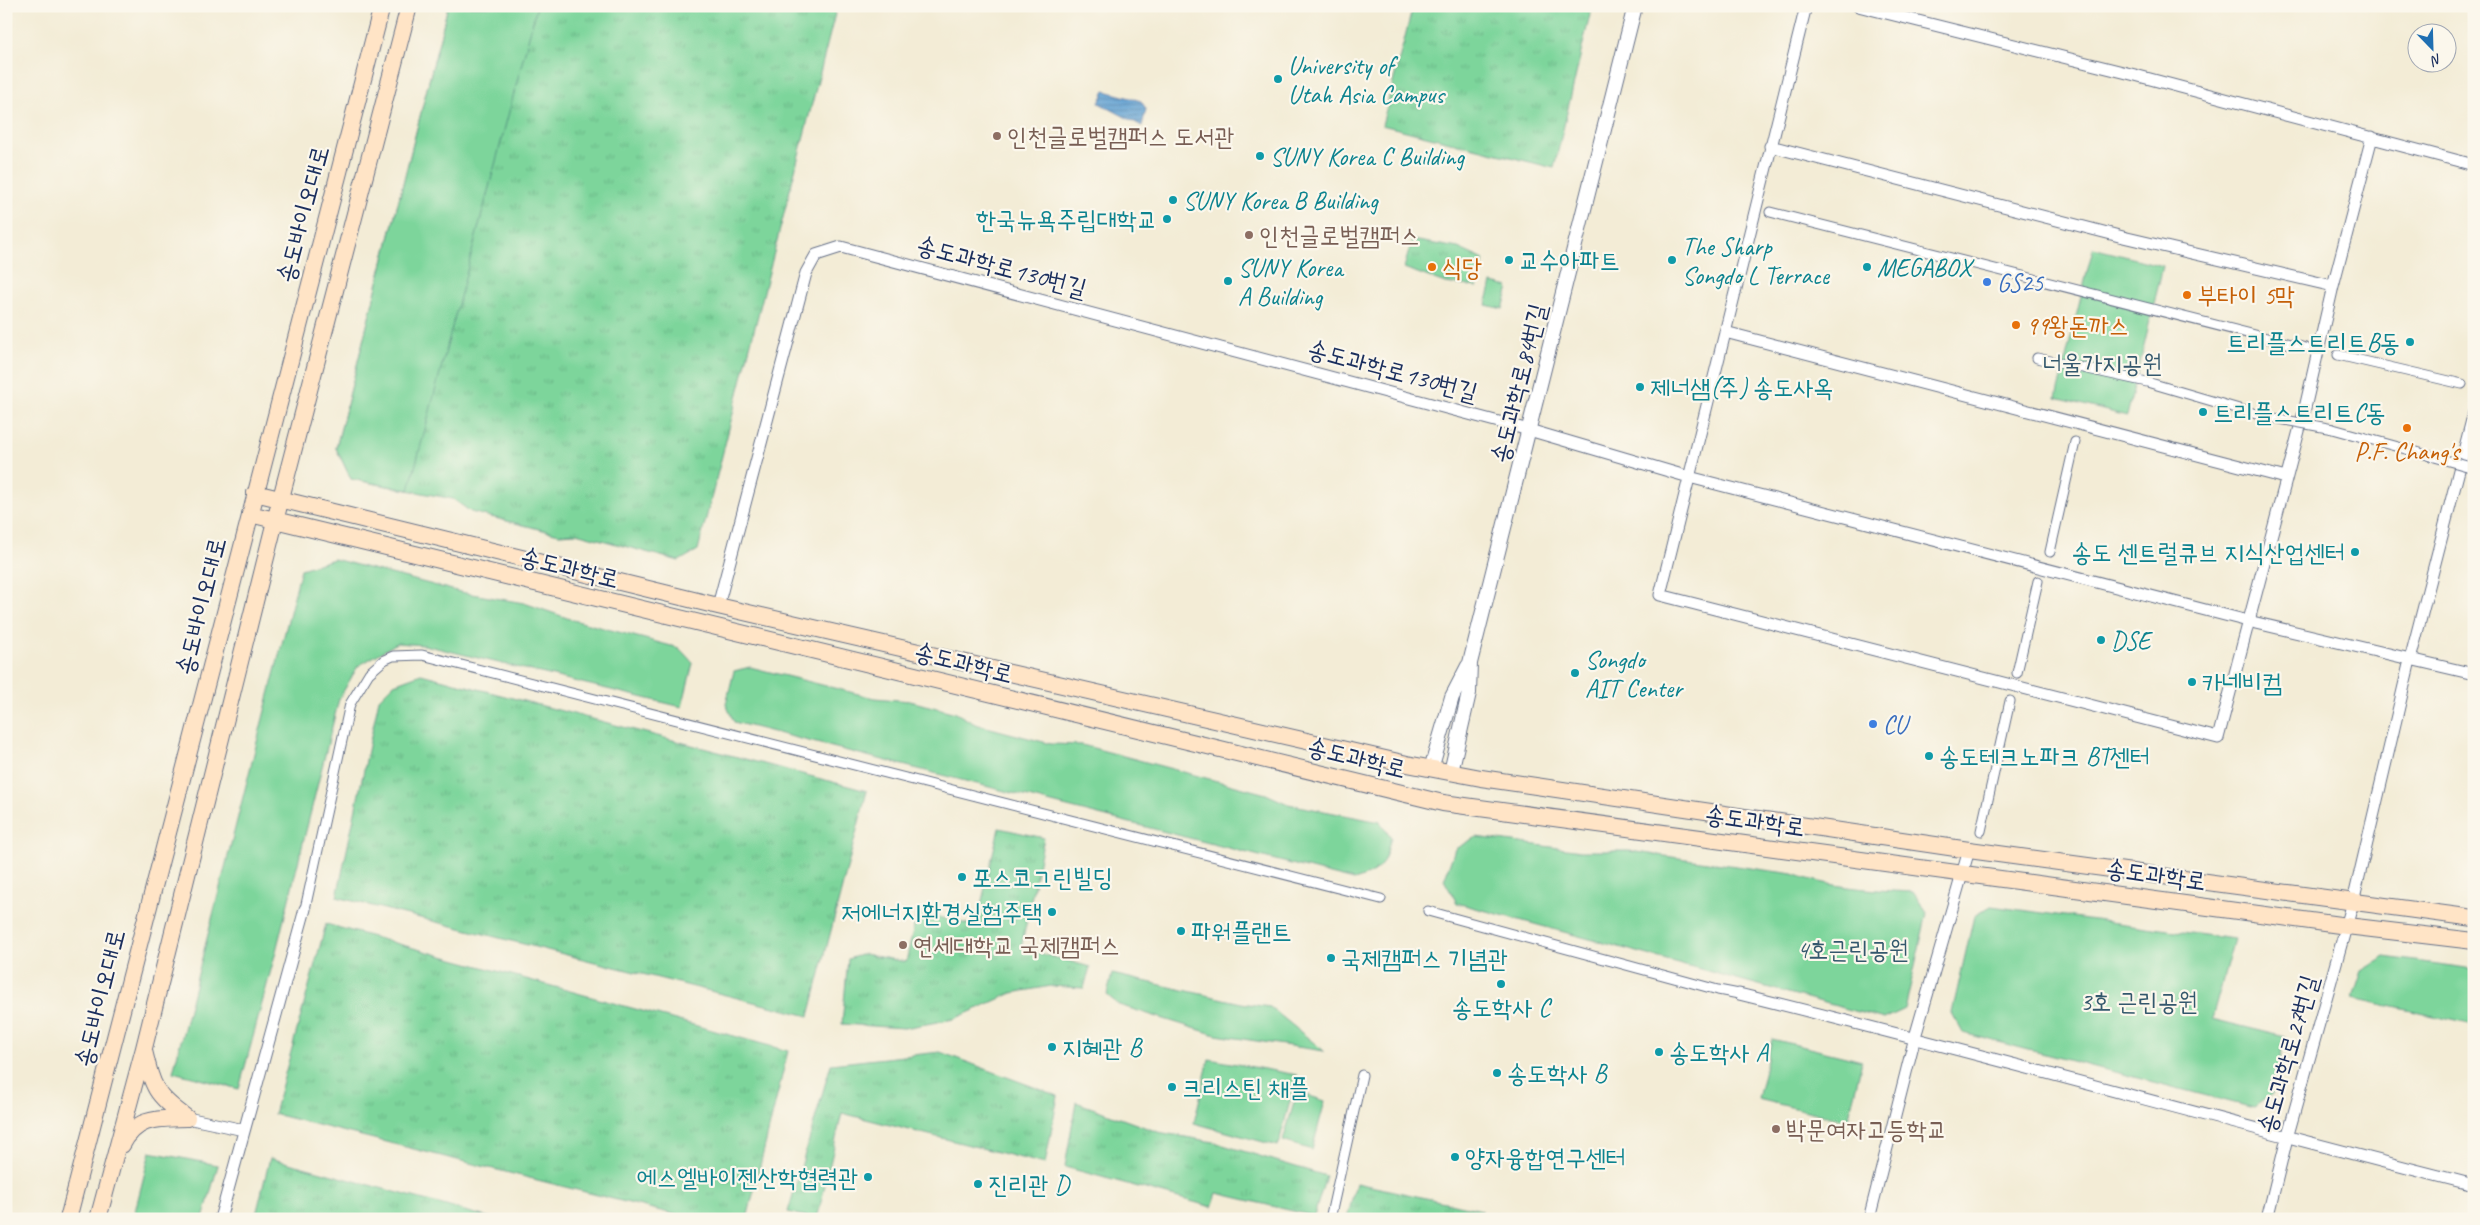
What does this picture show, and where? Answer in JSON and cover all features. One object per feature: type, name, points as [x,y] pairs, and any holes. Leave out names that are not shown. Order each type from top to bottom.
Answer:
[{"type":"main road","name":"송도바이오대로","points":[[68,1219],[382,6]]},
{"type":"main road","name":"송도바이오대로","points":[[98,1219],[144,1048],[275,521],[409,6]]},
{"type":"main road","name":"송도과학로","points":[[255,493],[718,606],[1431,769],[1968,850],[2474,918]]},
{"type":"main road","name":"송도과학로","points":[[250,514],[1443,804],[1962,872],[2347,926],[2474,941]]},
{"type":"main road","points":[[144,1048],[156,1091],[166,1102],[187,1118]]},
{"type":"main road","points":[[115,1158],[126,1138],[135,1128],[151,1119],[187,1118]]},
{"type":"street","name":"송도과학로84번길","points":[[1452,772],[1469,693],[1470,663],[1635,6]]},
{"type":"street","points":[[1806,6],[1660,595],[2218,738],[2372,137]]},
{"type":"street","points":[[1858,6],[2372,137],[2474,165]]},
{"type":"street","points":[[1770,146],[2123,237],[2333,286]]},
{"type":"street","points":[[1770,212],[2306,348]]},
{"type":"street","name":"송도과학로130번길","points":[[718,606],[806,272],[816,255],[841,247],[1529,430],[1689,477],[2248,621],[2474,674]]},
{"type":"street","points":[[1725,332],[2286,478]]},
{"type":"street","points":[[2338,355],[2462,384]]},
{"type":"street","points":[[2037,358],[2146,382],[2263,416],[2333,429],[2474,468]]},
{"type":"street","name":"송도과학로27번길","points":[[2267,1219],[2287,1138],[2347,926],[2410,660],[2474,412]]},
{"type":"street","points":[[2050,552],[2075,442]]},
{"type":"street","points":[[2017,673],[2038,581]]},
{"type":"street","points":[[220,1219],[305,909],[350,704],[369,673],[384,660],[393,656],[422,655],[1381,899]]},
{"type":"street","points":[[1431,769],[1452,697],[1470,663]]},
{"type":"street","points":[[1981,831],[2010,701]]},
{"type":"street","points":[[1869,1219],[1915,1037],[1968,850]]},
{"type":"street","points":[[1428,911],[1718,990],[1915,1037],[2287,1138],[2474,1185]]},
{"type":"street","points":[[1330,1219],[1362,1075]]},
{"type":"street","points":[[187,1118],[244,1130]]},
{"type":"green space","points":[[448,6],[837,6],[698,550],[679,561],[576,533],[559,534],[471,512],[453,499],[351,479],[336,448]]},
{"type":"green space","points":[[448,6],[537,6],[409,490],[351,479],[336,448]]},
{"type":"green space","points":[[1413,6],[1592,6],[1554,168],[1382,125]]},
{"type":"green space","points":[[1412,240],[1458,248],[1484,260],[1477,287],[1445,283],[1404,268]]},
{"type":"green space","name":"너울가지공원","points":[[2093,248],[2163,266],[2127,416],[2056,398]]},
{"type":"green space","points":[[1492,283],[1509,287],[1503,309],[1486,305]]},
{"type":"green space","points":[[334,559],[460,592],[524,603],[573,620],[679,648],[693,663],[682,707],[424,645],[397,643],[358,666],[339,699],[275,955],[239,1089],[173,1072],[301,569]]},
{"type":"green space","points":[[750,667],[874,698],[910,701],[956,713],[975,724],[1051,744],[1082,745],[1266,794],[1288,804],[1380,822],[1391,837],[1389,846],[1384,860],[1376,870],[1371,874],[1354,880],[734,722],[726,704],[734,671]]},
{"type":"green space","points":[[421,674],[867,791],[809,1016],[337,897],[379,699],[394,684]]},
{"type":"green space","points":[[999,828],[1044,838],[1021,948],[1090,967],[1084,988],[1051,986],[1012,993],[954,1019],[904,1028],[842,1024],[848,959],[864,954],[906,962],[917,912],[976,926]]},
{"type":"green space","name":"4호근린공원","points":[[1476,837],[1581,851],[1629,851],[1793,874],[1807,879],[1852,888],[1913,892],[1927,913],[1905,1009],[1884,1019],[1457,903],[1444,880],[1455,849]]},
{"type":"green space","name":"3호 근린공원","points":[[1991,906],[2234,939],[2212,1019],[2285,1037],[2272,1095],[2254,1108],[1963,1033],[1952,1013],[1974,916]]},
{"type":"green space","points":[[326,924],[788,1051],[747,1219],[693,1219],[274,1114]]},
{"type":"green space","points":[[2385,957],[2474,969],[2474,1025],[2353,998],[2362,971]]},
{"type":"green space","points":[[1112,974],[1241,1003],[1270,1007],[1324,1051],[1216,1035],[1119,1005],[1107,995]]},
{"type":"green space","points":[[1772,1039],[1862,1061],[1848,1121],[1758,1099]]},
{"type":"green space","points":[[940,1052],[1058,1096],[1045,1164],[842,1113],[817,1219],[788,1212],[831,1064]]},
{"type":"green space","points":[[1209,1059],[1297,1075],[1278,1146],[1194,1123]]},
{"type":"green space","points":[[1297,1092],[1325,1101],[1312,1150],[1283,1141]]},
{"type":"green space","points":[[1076,1102],[1158,1132],[1213,1142],[1326,1176],[1314,1216],[1217,1193],[1212,1207],[1065,1167]]},
{"type":"green space","points":[[150,1152],[218,1165],[203,1219],[133,1219]]},
{"type":"green space","points":[[270,1158],[494,1219],[255,1219]]},
{"type":"green space","points":[[1356,1183],[1482,1210],[1480,1219],[1347,1219]]},
{"type":"green space","points":[[1495,1213],[1534,1219],[1494,1219]]},
{"type":"water","points":[[1105,91],[1141,101],[1146,109],[1142,126],[1099,103]]},
{"type":"place","name":"University of Utah Asia Campus","points":[[1278,79]]},
{"type":"place","name":"인천글로벌캠퍼스 도서관","points":[[997,136]]},
{"type":"place","name":"SUNY Korea C Building","points":[[1260,156]]},
{"type":"place","name":"SUNY Korea B Building","points":[[1173,200]]},
{"type":"place","name":"한국뉴욕주립대학교","points":[[1167,219]]},
{"type":"place","name":"인천글로벌캠퍼스","points":[[1249,235]]},
{"type":"place","name":"교수아파트","points":[[1509,260]]},
{"type":"place","name":"The Sharp Songdo L Terrace","points":[[1672,260]]},
{"type":"place","name":"식당","points":[[1432,267]]},
{"type":"place","name":"MEGABOX","points":[[1867,267]]},
{"type":"place","name":"SUNY Korea A Building","points":[[1228,281]]},
{"type":"place","name":"GS25","points":[[1987,282]]},
{"type":"place","name":"부타이 5막","points":[[2187,295]]},
{"type":"place","name":"99왕돈까스","points":[[2016,325]]},
{"type":"place","name":"트리플스트리트B동","points":[[2410,342]]},
{"type":"place","name":"제너샘(주) 송도사옥","points":[[1640,387]]},
{"type":"place","name":"트리플스트리트C동","points":[[2203,412]]},
{"type":"place","name":"P.F. Chang's","points":[[2407,428]]},
{"type":"place","name":"송도 센트럴큐브 지식산업센터","points":[[2355,552]]},
{"type":"place","name":"DSE","points":[[2101,640]]},
{"type":"place","name":"Songdo AIT Center","points":[[1575,673]]},
{"type":"place","name":"카네비컴","points":[[2192,682]]},
{"type":"place","name":"CU","points":[[1873,724]]},
{"type":"place","name":"송도테크노파크 BT센터","points":[[1929,756]]},
{"type":"place","name":"포스코그린빌딩","points":[[962,877]]},
{"type":"place","name":"저에너지환경실험주택","points":[[1052,912]]},
{"type":"place","name":"파워플랜트","points":[[1181,931]]},
{"type":"place","name":"연세대학교 국제캠퍼스","points":[[903,945]]},
{"type":"place","name":"국제캠퍼스 기념관","points":[[1331,958]]},
{"type":"place","name":"송도학사 C","points":[[1501,984]]},
{"type":"place","name":"지혜관 B","points":[[1052,1047]]},
{"type":"place","name":"송도학사 A","points":[[1659,1052]]},
{"type":"place","name":"송도학사 B","points":[[1497,1073]]},
{"type":"place","name":"크리스틴 채플","points":[[1172,1087]]},
{"type":"place","name":"박문여자고등학교","points":[[1776,1129]]},
{"type":"place","name":"양자융합연구센터","points":[[1455,1157]]},
{"type":"place","name":"에스엘바이젠산학협력관","points":[[868,1177]]},
{"type":"place","name":"진리관 D","points":[[978,1184]]}]
